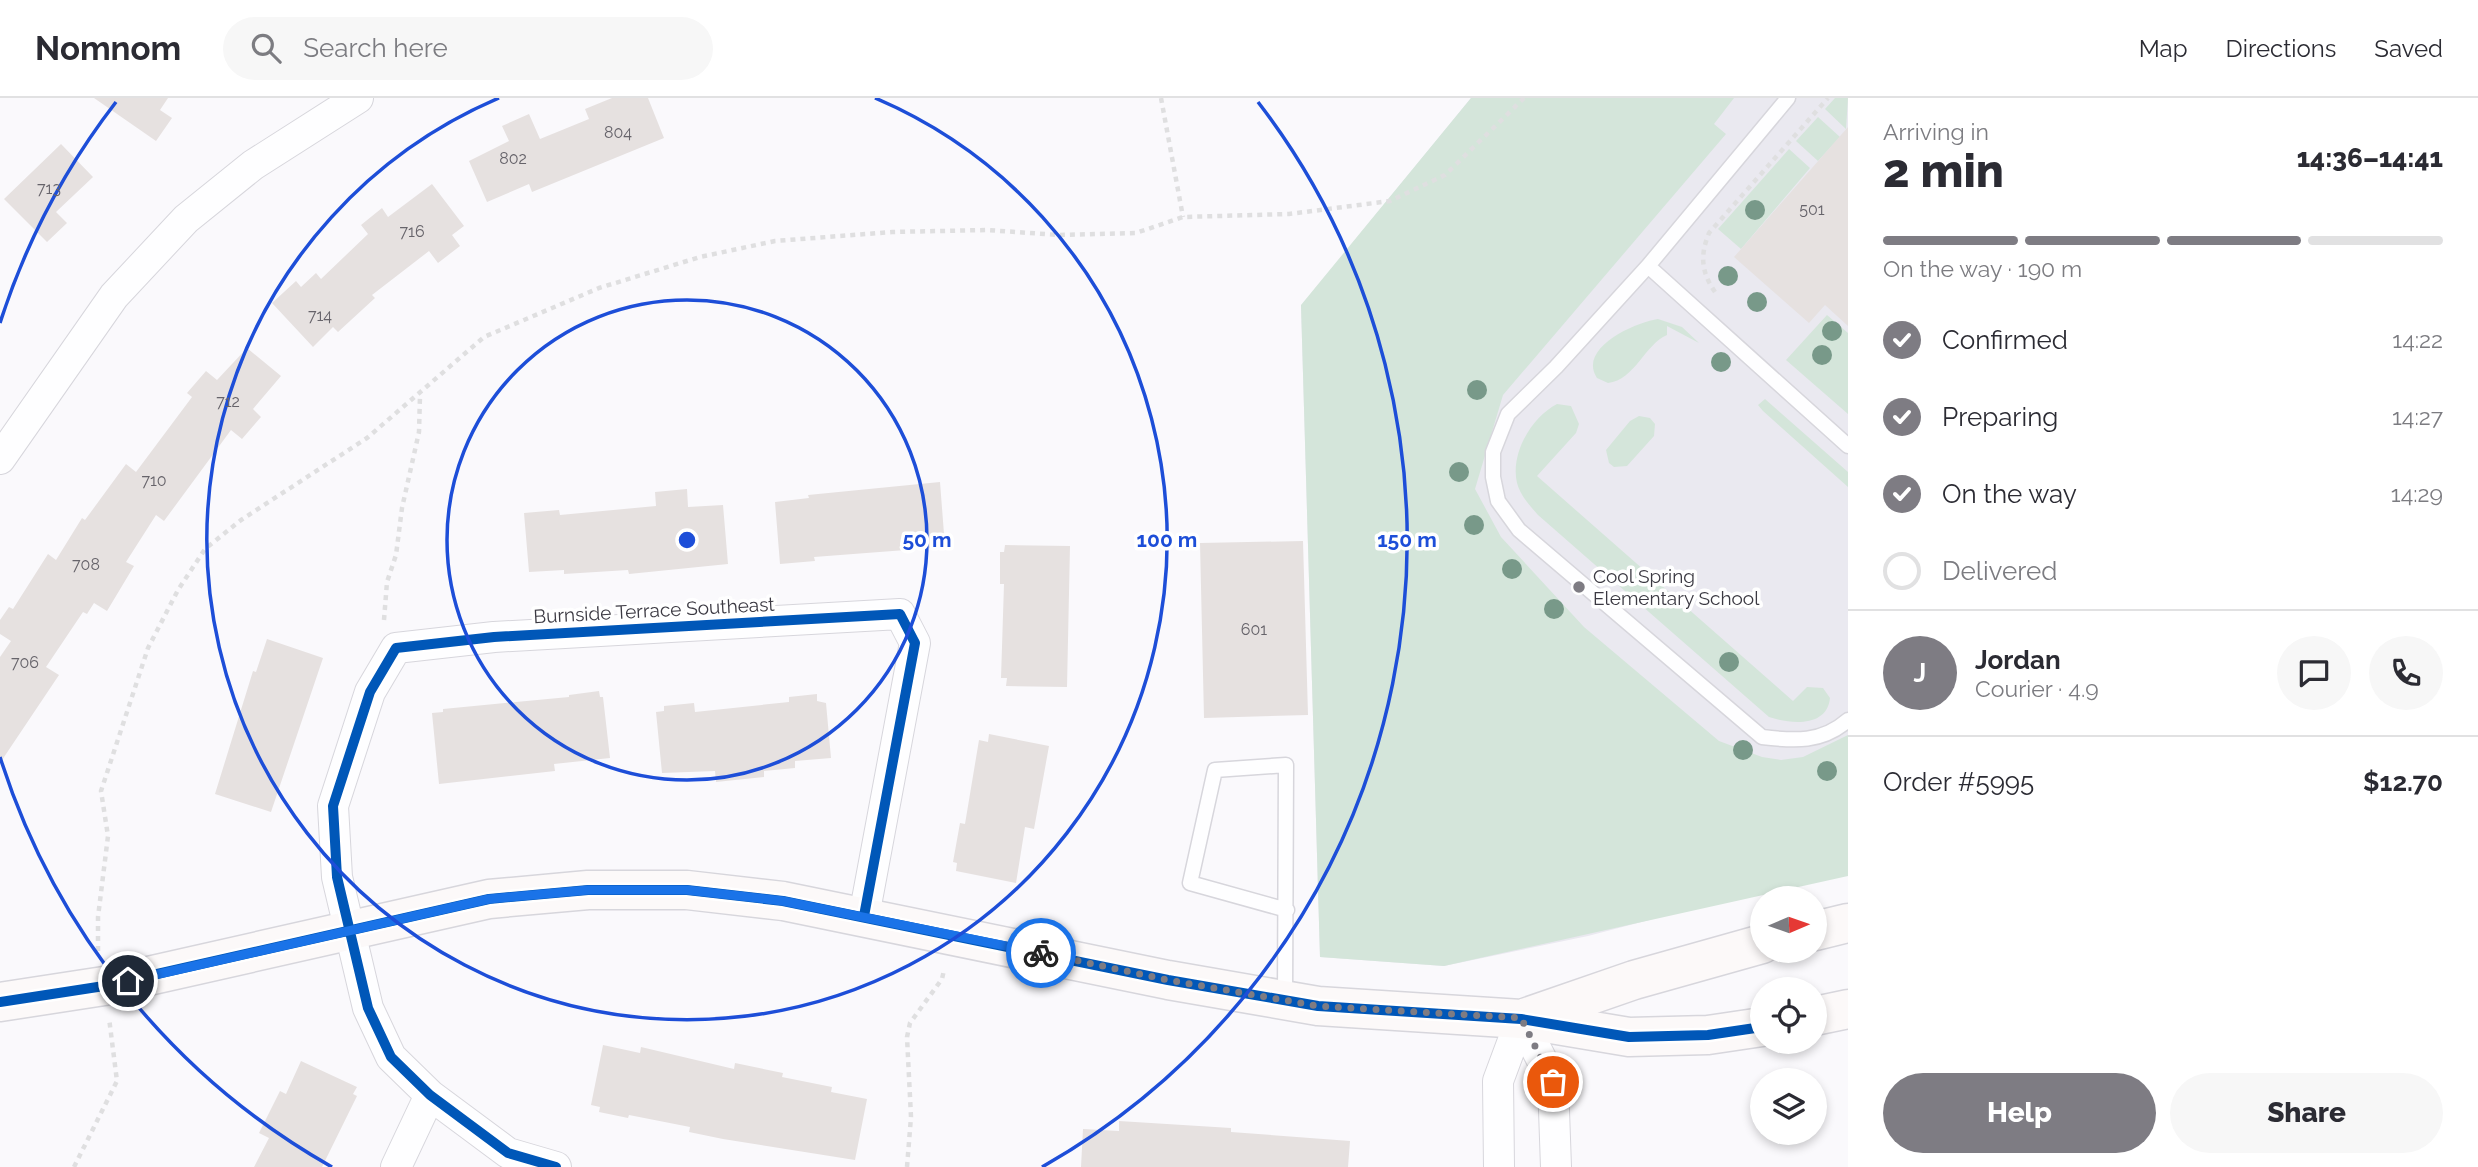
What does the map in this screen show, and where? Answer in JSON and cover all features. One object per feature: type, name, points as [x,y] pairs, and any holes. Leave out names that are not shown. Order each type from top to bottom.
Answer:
[{"type":"street","points":[[0,459],[114,296],[186,219],[253,165],[344,101]]},
{"type":"street","name":"Burnside Terrace Southeast","points":[[350,931],[337,877],[333,806],[370,692],[396,648],[494,636],[900,614],[915,643],[864,916]]},
{"type":"street","points":[[0,1002],[104,986],[489,899],[588,890],[687,890],[783,901],[1318,1006],[1521,1018],[1629,1037],[1708,1035],[1750,1029]]},
{"type":"street","points":[[1827,928],[1848,923]]},
{"type":"street","points":[[350,931],[368,1008],[391,1057],[430,1095],[508,1153],[556,1167]]},
{"type":"street","points":[[1521,1018],[1634,980],[1750,947]]},
{"type":"street","points":[[1827,1013],[1848,1009]]},
{"type":"street","points":[[1499,1167],[1498,1081],[1521,1018]]},
{"type":"street","points":[[1521,1018],[1553,1082],[1556,1167]]},
{"type":"street","points":[[396,1167],[430,1095]]},
{"type":"lane","points":[[1788,98],[1648,266],[1556,367],[1508,414],[1493,453],[1498,501],[1518,530],[1762,737],[1799,742],[1826,734],[1848,720]]},
{"type":"lane","points":[[1648,266],[1848,446]]},
{"type":"lane","points":[[1285,1000],[1287,911],[1286,765],[1215,770],[1190,883],[1287,911]]},
{"type":"path","points":[[1161,98],[1183,217]]},
{"type":"path","points":[[74,1167],[117,1081],[98,955],[98,918],[108,836],[101,791],[148,648],[178,590],[205,549],[241,520],[367,438],[484,337],[599,288],[700,257],[775,241],[892,232],[987,230],[1059,235],[1136,233],[1183,217],[1290,214],[1390,201],[1445,175],[1524,98]]},
{"type":"path","points":[[1720,298],[1704,271],[1701,251],[1709,233],[1828,98]]},
{"type":"path","points":[[907,1167],[911,1117],[907,1037],[910,1023],[942,979],[951,935]]},
{"type":"shaded area","name":"Cool Spring Elementary School","points":[[1471,98],[1848,98],[1848,868],[1779,886],[1750,886],[1750,894],[1588,936],[1444,966],[1320,957],[1301,306]]},
{"type":"green space","name":"Cool Spring Elementary School","points":[[1471,98],[1734,98],[1714,124],[1726,134],[1503,395],[1475,489],[1501,537],[1584,627],[1719,741],[1762,757],[1781,760],[1803,757],[1848,735],[1848,876],[1803,886],[1750,886],[1750,898],[1444,966],[1320,957],[1301,305]]},
{"type":"green space","points":[[1835,98],[1848,98],[1846,129],[1825,109]]},
{"type":"green space","points":[[1818,117],[1840,137],[1818,161],[1796,141]]},
{"type":"green space","points":[[1789,149],[1810,168],[1741,249],[1718,229]]},
{"type":"green space","points":[[1827,315],[1848,333],[1848,414],[1786,360]]},
{"type":"green space","points":[[1658,319],[1682,327],[1699,343],[1667,326],[1667,335],[1652,346],[1626,376],[1608,383],[1597,378],[1593,367],[1595,357],[1602,347],[1612,338],[1636,325]]},
{"type":"green space","points":[[1765,399],[1848,472],[1848,487],[1763,411],[1758,405]]},
{"type":"green space","points":[[1557,404],[1571,406],[1579,424],[1576,433],[1537,476],[1793,701],[1807,687],[1823,688],[1830,698],[1822,715],[1797,722],[1769,717],[1532,508],[1517,483],[1517,460],[1525,437],[1532,427]]},
{"type":"green space","points":[[1639,416],[1650,418],[1655,424],[1654,436],[1627,466],[1614,467],[1609,463],[1606,450],[1630,421]]},
{"type":"building","points":[[94,98],[168,98],[160,110],[172,118],[156,141]]},
{"type":"building","points":[[612,98],[648,98],[664,138],[532,192],[529,184],[487,202],[469,161],[509,141],[502,126],[529,114],[540,139],[589,119],[585,109]]},
{"type":"building","points":[[1848,127],[1848,326],[1825,305],[1809,323],[1734,257]]},
{"type":"building","points":[[61,144],[93,177],[56,212],[67,223],[47,242],[4,199]]},
{"type":"building","points":[[432,184],[464,226],[452,235],[460,246],[438,263],[429,251],[372,295],[375,298],[338,332],[333,327],[313,347],[272,303],[296,281],[301,287],[316,273],[321,279],[368,234],[361,225],[382,208],[388,217]]},
{"type":"building","points":[[247,348],[281,376],[253,409],[261,417],[242,439],[231,430],[164,521],[156,515],[126,562],[134,566],[107,611],[94,603],[87,614],[83,612],[46,667],[59,675],[0,763],[0,657],[11,641],[0,634],[0,620],[9,607],[13,609],[48,554],[56,560],[82,518],[85,520],[126,464],[136,472],[192,397],[187,393],[206,371],[217,380]]},
{"type":"building","points":[[940,482],[945,547],[814,557],[815,561],[780,564],[775,502],[809,498],[808,495]]},
{"type":"building","points":[[687,489],[688,507],[723,505],[728,564],[629,574],[628,570],[564,574],[564,570],[529,572],[524,513],[559,510],[560,515],[656,506],[655,492]]},
{"type":"building","points":[[1303,541],[1308,715],[1204,718],[1200,543]]},
{"type":"building","points":[[1005,545],[1070,546],[1067,687],[1006,686],[1007,678],[1001,678],[1004,584],[1000,584],[1000,552],[1004,552]]},
{"type":"building","points":[[267,639],[323,658],[271,812],[215,794],[253,671],[256,672]]},
{"type":"building","points":[[599,691],[600,697],[603,697],[610,758],[554,764],[555,771],[439,784],[432,713],[443,712],[443,709],[569,697]]},
{"type":"building","points":[[817,694],[817,701],[826,703],[831,758],[795,761],[795,768],[764,771],[764,777],[716,782],[715,771],[662,773],[656,712],[664,711],[664,706],[694,703],[695,712],[789,702],[789,697]]},
{"type":"building","points":[[989,734],[1049,746],[1034,829],[1025,827],[1016,883],[956,871],[957,863],[953,862],[960,823],[965,824],[979,740],[988,742]]},
{"type":"building","points":[[603,1045],[640,1053],[641,1047],[734,1069],[735,1063],[783,1073],[782,1077],[832,1087],[831,1092],[867,1099],[855,1160],[723,1139],[689,1132],[690,1127],[599,1112],[600,1107],[591,1105]]},
{"type":"building","points":[[301,1061],[357,1087],[353,1094],[357,1096],[322,1167],[254,1167],[269,1138],[259,1133],[280,1091],[286,1094]]},
{"type":"building","points":[[1119,1121],[1231,1128],[1231,1132],[1350,1141],[1348,1167],[1081,1167],[1083,1129],[1119,1131]]},
{"type":"cycle path","points":[[556,1167],[508,1153],[430,1095],[391,1057],[368,1008],[337,877],[333,806],[370,692],[396,648],[494,637],[900,614],[915,643],[864,916]]},
{"type":"cycle path","points":[[0,1002],[104,986],[489,899],[588,890],[687,890],[783,901],[1168,980],[1318,1006],[1521,1019],[1629,1037],[1708,1035],[1750,1029]]},
{"type":"way so far","points":[[1041,953],[1168,980],[1318,1006],[1521,1018],[1553,1082]]},
{"type":"place","name":"Cool Spring Elementary School","points":[[1579,587]]},
{"type":"route","points":[[128,981],[489,899],[588,890],[687,890],[783,901],[1041,953]]}]
